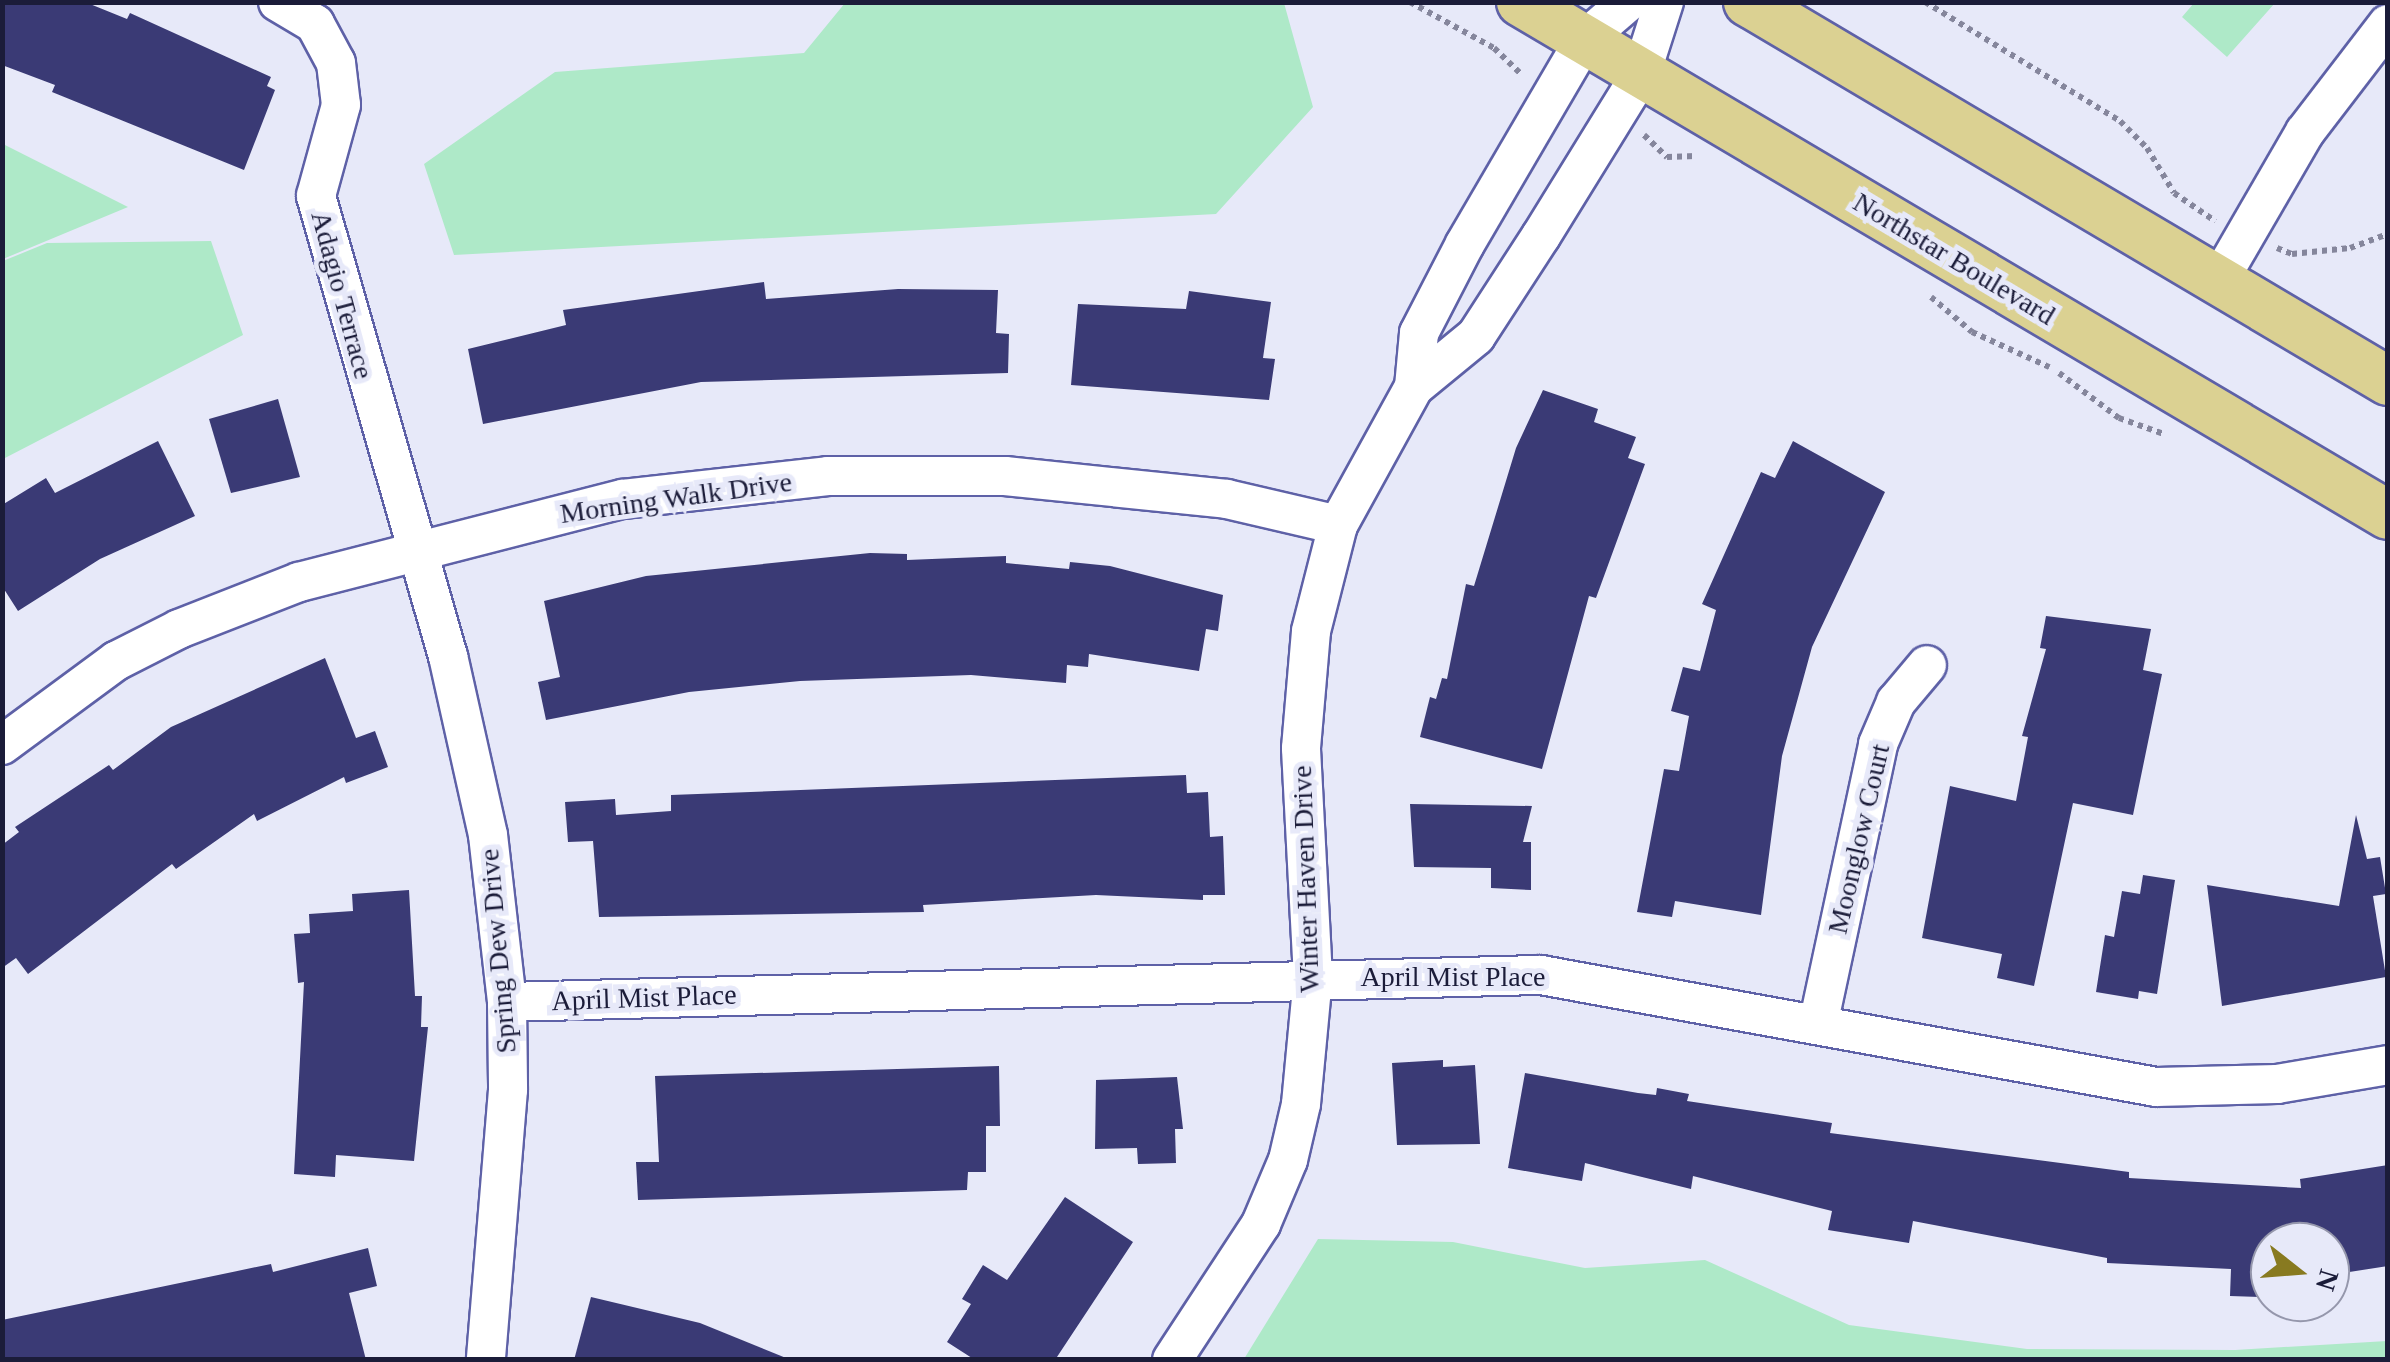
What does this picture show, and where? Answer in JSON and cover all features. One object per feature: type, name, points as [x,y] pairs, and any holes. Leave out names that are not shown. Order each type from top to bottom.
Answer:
[{"type":"main road","name":"Northstar Boulevard","points":[[1521,2],[2388,515]]},
{"type":"main road","points":[[1748,2],[2388,382]]},
{"type":"street","name":"Adagio Terrace","points":[[278,2],[315,24],[336,63],[341,105],[316,196],[413,552]]},
{"type":"street","name":"Winter Haven Drive","points":[[1414,387],[1419,333],[1584,40],[1628,2]]},
{"type":"street","name":"Winter Haven Drive","points":[[1172,1360],[1261,1224],[1288,1160],[1310,1048],[1313,978],[1300,748],[1311,630],[1338,525],[1414,387],[1476,336],[1614,118],[1641,74],[1664,2]]},
{"type":"street","points":[[2218,282],[2304,132],[2388,24]]},
{"type":"street","name":"Morning Walk Drive","points":[[2,745],[116,661],[179,629],[299,582],[623,500],[903,474],[1005,476],[1210,497],[1338,525]]},
{"type":"street","name":"Spring Dew Drive","points":[[413,552],[472,748],[508,1002],[508,1090],[486,1360]]},
{"type":"street","name":"Moonglow Court","points":[[1818,1025],[1878,744],[1896,702],[1927,665]]},
{"type":"street","name":"April Mist Place","points":[[508,1002],[1541,975],[2156,1087],[2277,1084],[2388,1065]]},
{"type":"path","points":[[1410,2],[1494,48],[1517,72],[1556,88]]},
{"type":"path","points":[[1926,2],[2120,120],[2192,210],[2292,254],[2350,248],[2388,234]]},
{"type":"path","points":[[1614,118],[1667,157],[1712,156]]},
{"type":"path","points":[[1929,295],[1972,332],[2056,370],[2119,418],[2182,441]]},
{"type":"green space","points":[[2194,2],[2275,3],[2227,57],[2182,17]]},
{"type":"green space","points":[[845,3],[1284,3],[1313,107],[1216,214],[454,255],[424,164],[555,72],[804,53]]},
{"type":"green space","points":[[3,144],[128,207],[3,259]]},
{"type":"green space","points":[[211,241],[243,335],[3,459],[3,261],[47,243]]},
{"type":"green space","points":[[1318,1239],[1453,1242],[1585,1268],[1705,1260],[1849,1325],[2027,1349],[2235,1350],[2387,1341],[2387,1359],[1244,1359]]},
{"type":"building","points":[[2,2],[85,2],[127,19],[130,13],[271,77],[267,86],[275,90],[244,170],[52,92],[55,85],[2,65]]},
{"type":"building","points":[[764,282],[766,299],[898,289],[998,290],[996,333],[1009,334],[1008,373],[701,382],[483,424],[468,349],[566,325],[563,310]]},
{"type":"building","points":[[1189,291],[1271,302],[1263,358],[1275,359],[1269,400],[1071,385],[1078,304],[1186,309]]},
{"type":"building","points":[[1543,390],[1598,409],[1594,422],[1636,437],[1628,458],[1645,464],[1596,598],[1589,596],[1542,769],[1420,737],[1430,697],[1436,699],[1442,678],[1447,679],[1466,584],[1474,586],[1516,448]]},
{"type":"building","points":[[278,399],[300,477],[231,493],[209,419]]},
{"type":"building","points":[[158,441],[195,516],[100,559],[18,611],[2,586],[2,505],[46,478],[55,493]]},
{"type":"building","points":[[1793,441],[1885,492],[1812,647],[1782,756],[1761,915],[1675,901],[1672,917],[1637,912],[1664,769],[1679,771],[1689,716],[1671,711],[1683,667],[1700,671],[1716,610],[1702,604],[1761,472],[1775,478]]},
{"type":"building","points":[[870,553],[907,554],[907,560],[1006,556],[1006,563],[1069,569],[1070,562],[1110,566],[1223,595],[1218,631],[1206,629],[1199,671],[1089,654],[1088,667],[1067,665],[1066,683],[971,675],[800,681],[689,692],[546,720],[538,682],[560,677],[544,601],[646,576]]},
{"type":"building","points":[[2046,616],[2151,629],[2143,670],[2162,674],[2133,815],[2073,803],[2034,986],[1997,978],[2002,954],[1922,938],[1950,786],[2016,801],[2028,737],[2022,736],[2046,649],[2040,648]]},
{"type":"building","points":[[325,658],[356,738],[375,731],[388,767],[346,783],[344,777],[257,821],[254,814],[176,869],[172,864],[28,974],[16,958],[2,968],[2,845],[19,832],[15,827],[109,765],[113,770],[171,727]]},
{"type":"building","points":[[1186,775],[1187,793],[1208,792],[1210,837],[1223,836],[1225,895],[1203,895],[1203,900],[1096,895],[923,905],[924,912],[599,917],[593,841],[568,842],[565,802],[615,799],[616,815],[671,811],[671,795]]},
{"type":"building","points":[[1410,804],[1532,806],[1523,842],[1531,842],[1531,890],[1491,888],[1491,868],[1414,867]]},
{"type":"building","points":[[2356,815],[2367,859],[2380,857],[2386,894],[2373,896],[2386,977],[2222,1006],[2207,885],[2339,906]]},
{"type":"building","points":[[2143,875],[2175,880],[2157,994],[2139,991],[2138,999],[2096,992],[2105,935],[2114,937],[2122,891],[2140,894]]},
{"type":"building","points":[[409,890],[415,996],[422,996],[421,1027],[428,1027],[414,1161],[336,1155],[335,1177],[294,1174],[304,982],[298,983],[294,934],[310,933],[309,914],[353,911],[352,894]]},
{"type":"building","points":[[1443,1060],[1443,1067],[1475,1065],[1480,1144],[1397,1145],[1392,1063]]},
{"type":"building","points":[[999,1066],[1000,1126],[986,1126],[986,1172],[968,1172],[967,1190],[638,1200],[636,1162],[659,1162],[655,1076]]},
{"type":"building","points":[[1525,1073],[1638,1093],[1656,1095],[1657,1088],[1689,1094],[1687,1101],[1832,1123],[1830,1133],[2129,1172],[2129,1178],[2301,1188],[2300,1179],[2388,1165],[2388,1266],[2350,1272],[2350,1222],[2250,1222],[2250,1297],[2230,1296],[2231,1269],[2107,1263],[2107,1258],[1913,1221],[1909,1243],[1828,1230],[1832,1211],[1693,1176],[1691,1189],[1585,1163],[1582,1181],[1508,1168]]},
{"type":"building","points":[[1177,1077],[1183,1129],[1175,1129],[1176,1163],[1138,1164],[1137,1148],[1095,1149],[1096,1080]]},
{"type":"building","points":[[1065,1197],[1133,1242],[1055,1360],[975,1360],[947,1342],[971,1304],[962,1299],[983,1265],[1007,1280]]},
{"type":"building","points":[[368,1248],[377,1286],[349,1293],[366,1360],[2,1360],[2,1320],[271,1264],[273,1272]]},
{"type":"building","points":[[591,1297],[700,1323],[791,1360],[574,1360]]}]
